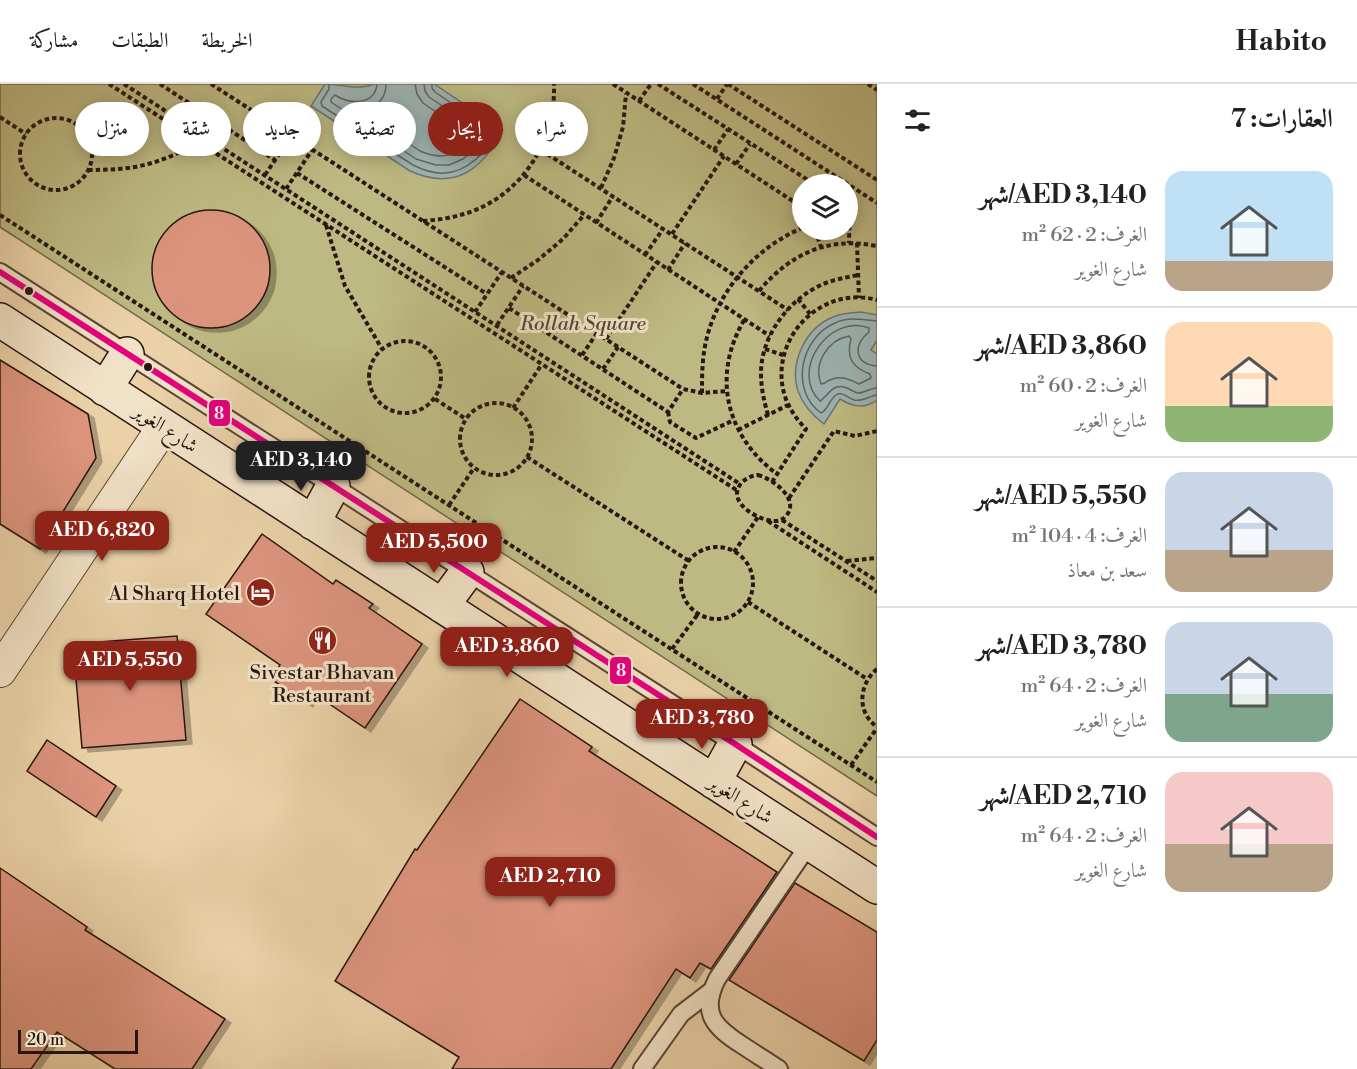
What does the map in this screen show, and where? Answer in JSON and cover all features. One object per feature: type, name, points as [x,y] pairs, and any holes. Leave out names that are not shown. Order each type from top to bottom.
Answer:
[{"type":"street","name":"شارع الغوير","points":[[0,320],[877,887]]},
{"type":"street","points":[[105,388],[127,354]]},
{"type":"street","points":[[0,671],[164,426]]},
{"type":"street","points":[[313,523],[333,486]]},
{"type":"street","points":[[442,606],[467,572]]},
{"type":"street","points":[[714,782],[735,744]]},
{"type":"lane","points":[[0,272],[877,837]]},
{"type":"lane","points":[[779,1069],[719,1029],[712,1017],[709,1004],[711,991],[717,979],[810,843]]},
{"type":"lane","points":[[642,1069],[681,1014],[711,991]]},
{"type":"path","points":[[109,84],[161,118]]},
{"type":"path","points":[[124,84],[740,484]]},
{"type":"path","points":[[160,84],[275,159]]},
{"type":"path","points":[[211,84],[243,105]]},
{"type":"path","points":[[553,102],[554,84]]},
{"type":"path","points":[[612,84],[620,86],[627,94],[792,198]]},
{"type":"path","points":[[639,101],[651,84]]},
{"type":"path","points":[[658,84],[798,174]]},
{"type":"path","points":[[693,84],[877,203]]},
{"type":"path","points":[[717,99],[727,84],[877,180]]},
{"type":"path","points":[[868,84],[877,90]]},
{"type":"path","points":[[601,188],[614,158],[623,127],[627,94]]},
{"type":"path","points":[[0,117],[26,134]]},
{"type":"path","points":[[59,118],[75,123],[85,133],[92,148],[88,170],[79,182],[72,186],[56,190],[41,187],[29,177],[21,164],[20,148],[26,134],[44,120],[59,118]]},
{"type":"path","points":[[714,150],[728,129]]},
{"type":"path","points":[[736,164],[750,144]]},
{"type":"path","points":[[88,170],[134,168],[173,156]]},
{"type":"path","points":[[220,156],[738,491]]},
{"type":"path","points":[[265,175],[277,156]]},
{"type":"path","points":[[286,189],[308,156]]},
{"type":"path","points":[[321,156],[683,388],[702,393],[727,391]]},
{"type":"path","points":[[423,221],[466,214],[486,205],[505,193],[524,176],[538,156]]},
{"type":"path","points":[[551,156],[788,310]]},
{"type":"path","points":[[672,234],[724,156]]},
{"type":"path","points":[[297,173],[487,294]]},
{"type":"path","points":[[524,176],[770,336]]},
{"type":"path","points":[[268,187],[272,180]]},
{"type":"path","points":[[596,223],[613,196]]},
{"type":"path","points":[[0,215],[877,782]]},
{"type":"path","points":[[511,278],[538,260],[584,215]]},
{"type":"path","points":[[326,225],[345,286],[382,349]]},
{"type":"path","points":[[645,255],[663,229]]},
{"type":"path","points":[[702,393],[704,348],[710,326],[720,304],[737,276],[751,262],[792,232]]},
{"type":"path","points":[[819,240],[821,247]]},
{"type":"path","points":[[668,270],[685,243]]},
{"type":"path","points":[[759,291],[771,276],[786,264],[821,247],[849,243],[877,246]]},
{"type":"path","points":[[857,243],[859,298]]},
{"type":"path","points":[[606,339],[657,262]]},
{"type":"path","points":[[475,312],[502,272]]},
{"type":"path","points":[[768,415],[762,393],[761,371],[765,349],[777,322],[798,299],[816,287],[836,279],[858,275]]},
{"type":"path","points":[[497,326],[523,286]]},
{"type":"path","points":[[798,299],[810,314]]},
{"type":"path","points":[[772,482],[806,429],[788,405],[783,389],[783,355],[789,339],[810,314],[825,304],[841,299],[877,300]]},
{"type":"path","points":[[509,308],[668,412]]},
{"type":"path","points":[[479,324],[484,317]]},
{"type":"path","points":[[744,320],[730,355],[727,391],[738,430],[750,449],[777,474]]},
{"type":"path","points":[[582,355],[597,333]]},
{"type":"path","points":[[410,341],[430,351],[441,370],[441,385],[435,399],[423,408],[409,413],[394,411],[381,403],[372,391],[370,376],[373,361],[382,349],[395,343],[410,341]]},
{"type":"path","points":[[603,369],[618,347]]},
{"type":"path","points":[[765,349],[783,355]]},
{"type":"path","points":[[530,356],[534,350]]},
{"type":"path","points":[[513,408],[542,364]]},
{"type":"path","points":[[552,371],[556,365]]},
{"type":"path","points":[[683,388],[668,412],[670,422],[696,438],[734,420]]},
{"type":"path","points":[[435,399],[466,419]]},
{"type":"path","points":[[499,404],[513,408],[524,417],[531,430],[532,444],[527,457],[518,468],[506,474],[493,475],[479,472],[468,462],[461,449],[460,433],[466,419],[484,405],[499,404]]},
{"type":"path","points":[[738,430],[788,405]]},
{"type":"path","points":[[789,498],[834,431],[855,436],[877,431]]},
{"type":"path","points":[[527,457],[689,561]]},
{"type":"path","points":[[449,505],[474,468]]},
{"type":"path","points":[[751,476],[765,477],[782,489],[789,498],[790,511],[782,520],[777,521],[758,517],[741,504],[738,498],[740,484],[751,476]]},
{"type":"path","points":[[734,552],[758,517]]},
{"type":"path","points":[[765,519],[877,592]]},
{"type":"path","points":[[782,520],[877,581]]},
{"type":"path","points":[[721,547],[734,552],[745,561],[752,574],[753,588],[748,602],[728,618],[709,618],[698,614],[688,604],[682,592],[683,573],[689,561],[706,549],[721,547]]},
{"type":"path","points":[[847,561],[877,558]]},
{"type":"path","points":[[748,602],[867,679]]},
{"type":"path","points":[[672,650],[698,614]]},
{"type":"path","points":[[851,765],[877,727],[865,714],[862,696],[867,679],[877,669]]},
{"type":"green space","name":"Rollah Square","points":[[0,84],[877,84],[877,796],[0,227]]},
{"type":"water","points":[[325,84],[356,87],[374,84],[434,84],[461,102],[428,102],[428,156],[486,156],[466,173],[441,179],[426,177],[410,171],[387,156],[416,156],[416,102],[333,102],[333,120],[321,113],[321,102],[314,102]]},
{"type":"water","points":[[861,312],[877,315],[877,340],[871,350],[877,354],[877,400],[868,405],[858,406],[840,399],[824,424],[808,409],[798,391],[796,369],[798,358],[808,338],[823,322],[840,315]]},
{"type":"building","points":[[211,210],[234,214],[253,227],[266,246],[270,269],[266,292],[253,311],[234,324],[211,328],[188,324],[169,311],[156,292],[152,269],[156,246],[169,227],[188,214]]},
{"type":"building","points":[[0,360],[88,414],[96,458],[40,549],[0,524]]},
{"type":"building","points":[[262,534],[333,584],[336,580],[373,604],[369,608],[422,644],[365,728],[313,693],[307,703],[271,679],[280,665],[206,614]]},
{"type":"building","points":[[177,636],[186,740],[82,748],[73,644]]},
{"type":"building","points":[[520,699],[592,747],[589,751],[777,872],[711,969],[700,963],[690,978],[676,969],[611,1069],[452,1069],[459,1057],[335,981],[415,849],[417,850]]},
{"type":"building","points":[[47,740],[116,786],[96,817],[27,771]]},
{"type":"building","points":[[0,868],[87,927],[85,930],[225,1019],[192,1069],[115,1069],[57,1032],[31,1069],[0,1069]]},
{"type":"building","points":[[795,883],[877,932],[877,1040],[864,1061],[729,980]]},
{"type":"transit line","name":"8","points":[[0,272],[877,837]]},
{"type":"place","name":"Al Sharq Hotel","points":[[261,593]]},
{"type":"place","name":"Sivestar Bhavan Restaurant","points":[[322,641]]}]
